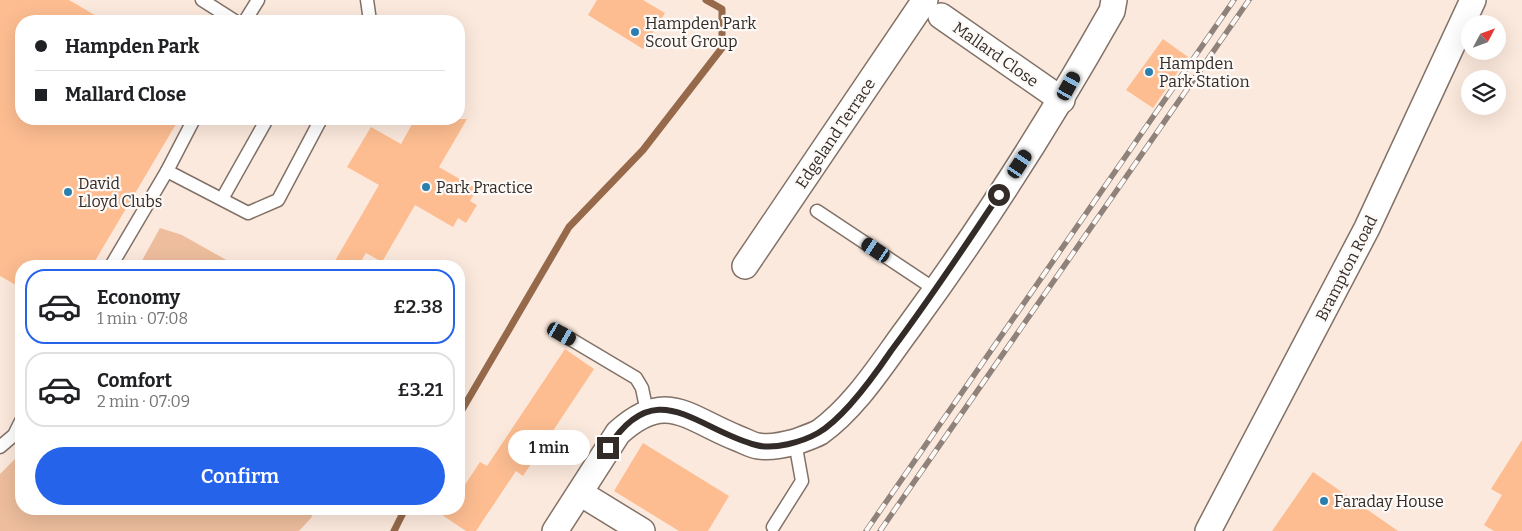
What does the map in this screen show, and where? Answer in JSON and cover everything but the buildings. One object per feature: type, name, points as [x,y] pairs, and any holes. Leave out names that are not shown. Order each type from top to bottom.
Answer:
[{"type":"street","points":[[555,531],[618,433],[631,421],[647,412],[667,409],[682,413],[757,446],[775,446],[795,442],[818,433],[868,383],[936,290],[1062,100],[1112,11],[1114,0]]},
{"type":"street","name":"Brampton Road","points":[[1208,531],[1367,228],[1473,0]]},
{"type":"street","name":"Mallard Close","points":[[933,8],[1062,100]]},
{"type":"street","name":"Edgeland Terrace","points":[[745,266],[933,8]]},
{"type":"street","points":[[580,493],[642,531]]},
{"type":"lane","points":[[202,0],[226,15]]},
{"type":"lane","points":[[249,15],[258,0]]},
{"type":"lane","points":[[367,0],[369,15]]},
{"type":"lane","points":[[115,260],[167,171],[191,125]]},
{"type":"lane","points":[[222,199],[264,125]]},
{"type":"lane","points":[[167,171],[248,213],[278,200],[318,125]]},
{"type":"lane","points":[[817,211],[936,290]]},
{"type":"lane","points":[[562,334],[636,378],[642,388],[647,412]]},
{"type":"lane","points":[[0,447],[15,433]]},
{"type":"lane","points":[[773,527],[802,481],[795,442]]},
{"type":"shaded area","points":[[160,228],[182,235],[226,260],[142,260]]},
{"type":"shaded area","points":[[15,459],[15,515],[312,515],[299,531],[0,531],[0,474]]},
{"type":"waterway","points":[[465,405],[569,227],[643,150],[722,48],[722,9],[706,0]]},
{"type":"waterway","points":[[394,531],[402,515]]},
{"type":"railway","points":[[866,531],[1234,0]]},
{"type":"railway","points":[[880,531],[1249,0]]},
{"type":"place","name":"Hampden Park Scout Group","points":[[635,32]]},
{"type":"place","name":"Hampden Park Station","points":[[1149,72]]},
{"type":"place","name":"Park Practice","points":[[426,187]]},
{"type":"place","name":"David Lloyd Clubs","points":[[68,192]]},
{"type":"place","name":"Faraday House","points":[[1324,501]]},
{"type":"route","points":[[608,448],[618,433],[631,421],[647,412],[667,409],[706,422],[725,433],[757,446],[775,446],[795,442],[818,433],[868,383],[936,290],[999,195]]}]
